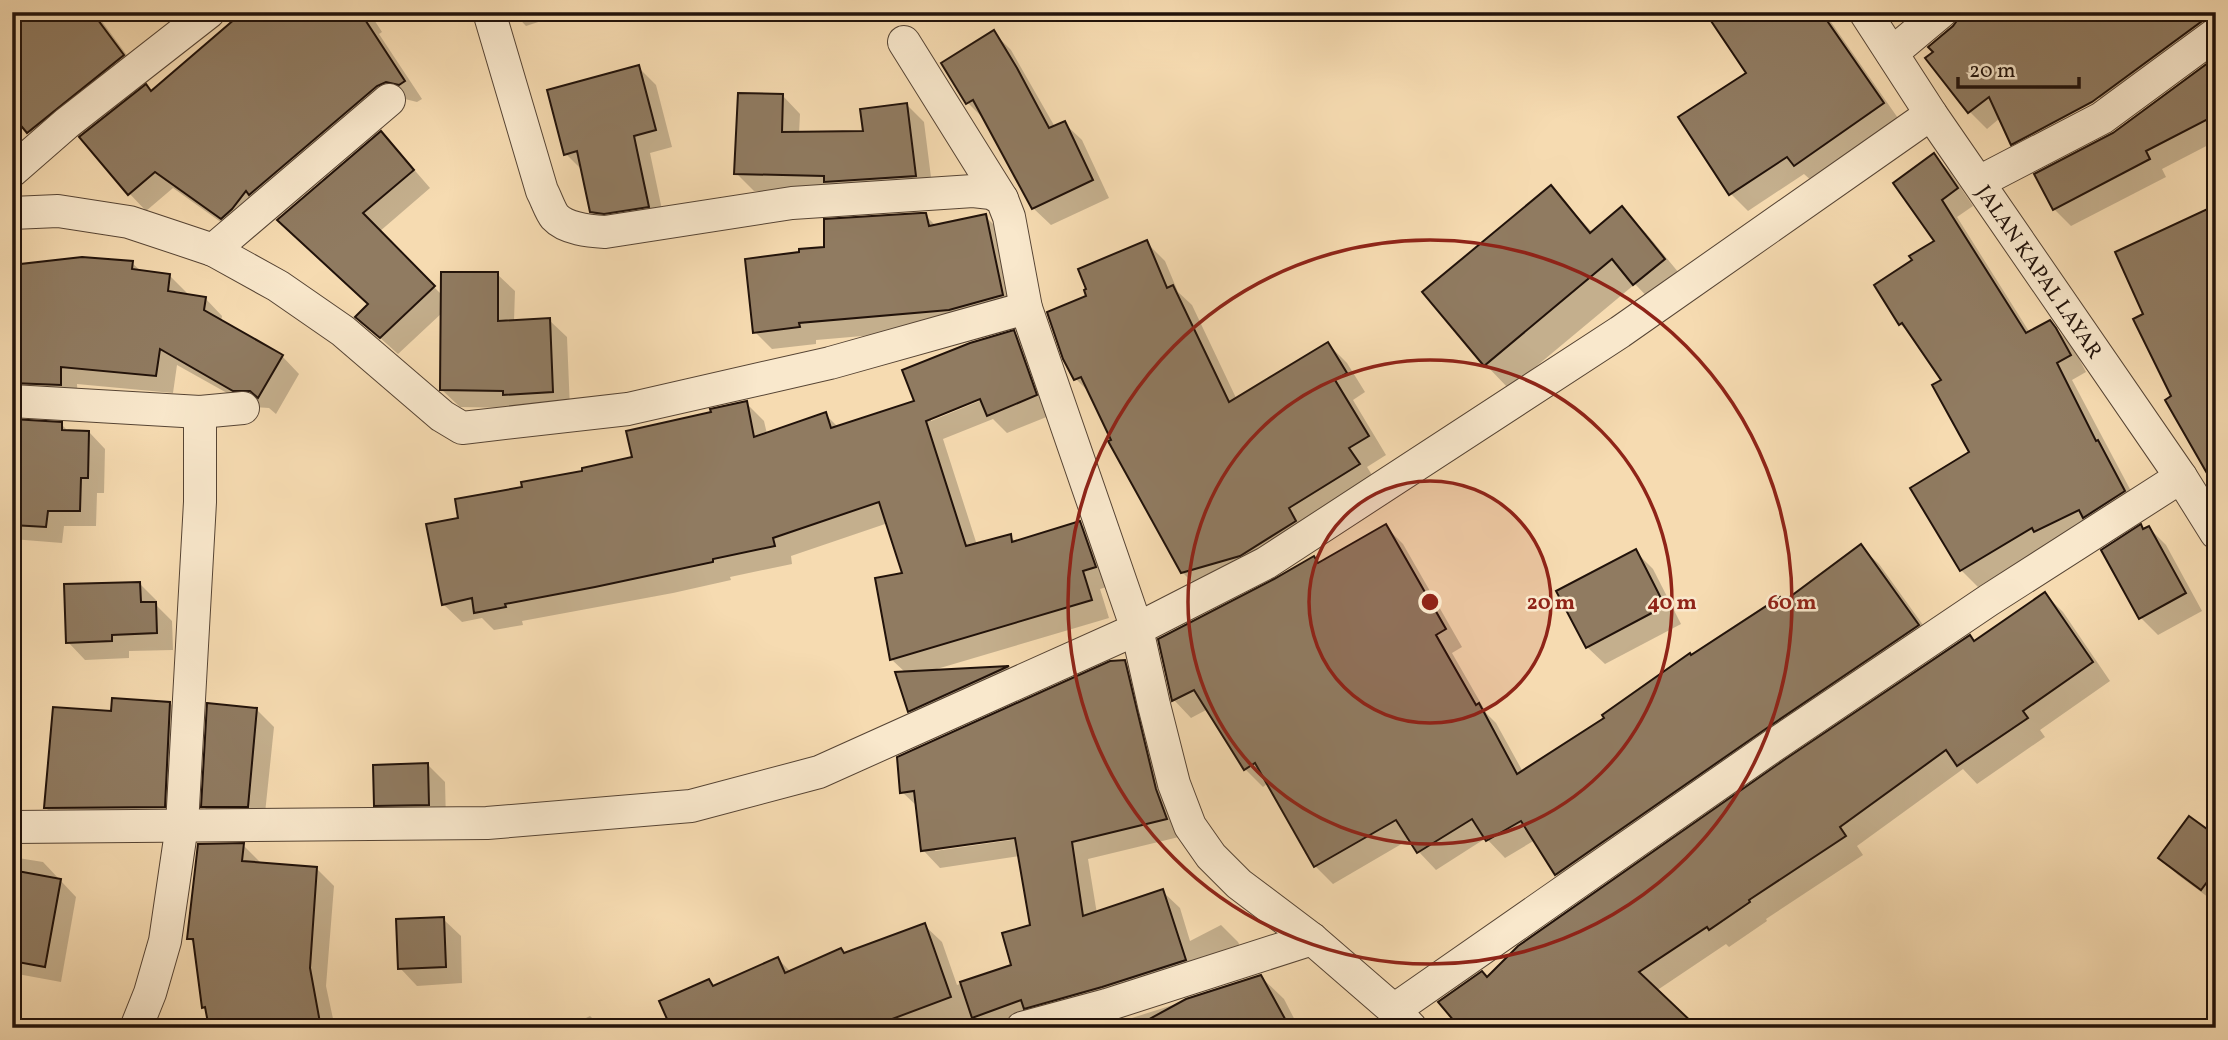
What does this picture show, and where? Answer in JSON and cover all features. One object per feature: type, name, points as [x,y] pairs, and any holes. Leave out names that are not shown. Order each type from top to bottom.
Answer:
[{"type":"street","points":[[12,171],[66,122],[209,12]]},
{"type":"street","points":[[489,12],[542,191],[556,218],[576,228],[605,232],[792,202],[973,191],[991,193],[1002,199]]},
{"type":"street","name":"JALAN KAPAL LAYAR","points":[[1865,12],[1931,114],[2196,483],[2216,533]]},
{"type":"street","points":[[1892,53],[1941,12]]},
{"type":"street","points":[[1979,182],[2102,118],[2216,34]]},
{"type":"street","points":[[904,42],[1002,199],[1009,217],[1026,308],[1137,629],[1174,784],[1190,826],[1211,856],[1239,884],[1312,939],[1403,1019],[1777,743],[1989,600],[2196,483]]},
{"type":"street","points":[[213,250],[389,100]]},
{"type":"street","points":[[12,827],[487,823],[691,806],[819,772],[1137,629],[1278,556],[1620,332],[1931,114]]},
{"type":"street","points":[[12,213],[58,211],[130,222],[213,250],[278,286],[343,331],[442,416],[462,428],[628,408],[830,363],[1026,308]]},
{"type":"street","points":[[12,401],[200,412],[243,408]]},
{"type":"street","points":[[136,1028],[166,941],[182,825],[200,502],[200,412]]},
{"type":"street","points":[[1022,1028],[1107,1006],[1312,939]]},
{"type":"building","points":[[12,12],[92,12],[124,55],[27,133],[12,115]]},
{"type":"building","points":[[243,12],[360,12],[405,81],[399,85],[386,82],[377,86],[249,195],[246,191],[221,219],[155,172],[128,195],[79,137],[146,84],[151,91]]},
{"type":"building","points":[[1705,12],[1821,12],[1884,103],[1794,166],[1787,157],[1729,195],[1678,117],[1746,73]]},
{"type":"building","points":[[1959,12],[2216,12],[2216,16],[2205,19],[2092,102],[2011,145],[1989,97],[1968,113],[1925,58],[1933,52],[1928,47],[1953,26]]},
{"type":"building","points":[[994,30],[1049,128],[1065,121],[1093,180],[1032,209],[973,100],[966,104],[941,63]]},
{"type":"building","points":[[2216,57],[2216,115],[2146,151],[2150,159],[2053,210],[2034,174],[2113,133]]},
{"type":"building","points":[[639,65],[656,130],[634,136],[649,207],[604,214],[590,212],[577,151],[564,155],[547,90]]},
{"type":"building","points":[[738,93],[783,94],[782,132],[863,131],[860,109],[907,103],[916,176],[824,182],[824,176],[734,174]]},
{"type":"building","points":[[381,131],[414,170],[363,213],[435,286],[380,338],[355,317],[368,304],[277,220]]},
{"type":"building","points":[[1934,153],[1958,188],[1942,200],[2026,333],[2050,320],[2056,328],[2071,355],[2057,363],[2096,441],[2098,440],[2125,491],[2083,518],[2079,510],[2034,532],[2032,528],[1960,571],[1910,488],[1969,452],[1932,385],[1941,380],[1902,323],[1899,325],[1874,285],[1912,260],[1909,256],[1934,241],[1893,183]]},
{"type":"building","points":[[1551,185],[1590,233],[1622,206],[1665,259],[1633,285],[1612,259],[1484,366],[1422,292]]},
{"type":"building","points":[[2216,205],[2216,489],[2165,400],[2171,396],[2133,319],[2143,314],[2115,252]]},
{"type":"building","points":[[926,213],[929,226],[986,214],[1003,295],[949,310],[799,323],[800,327],[753,333],[745,259],[824,247],[824,219]]},
{"type":"building","points":[[1147,240],[1167,288],[1173,285],[1229,402],[1328,342],[1347,373],[1335,380],[1369,436],[1349,448],[1360,464],[1289,508],[1296,521],[1240,556],[1181,573],[1108,441],[1111,440],[1081,377],[1074,380],[1063,359],[1047,312],[1086,296],[1078,269]]},
{"type":"building","points":[[82,257],[133,261],[132,269],[170,274],[168,291],[206,297],[204,310],[283,355],[258,398],[250,391],[233,391],[160,349],[156,376],[61,367],[61,385],[12,383],[12,265]]},
{"type":"building","points":[[441,272],[498,272],[498,321],[550,318],[553,392],[503,395],[503,391],[440,390]]},
{"type":"building","points":[[1014,330],[1037,395],[987,416],[980,399],[926,421],[966,546],[1011,534],[1012,542],[1080,521],[1096,567],[1083,571],[1092,600],[890,660],[875,578],[902,573],[879,502],[773,538],[775,546],[713,559],[713,562],[505,604],[506,607],[474,613],[472,598],[442,605],[426,524],[458,518],[455,499],[522,487],[521,482],[582,471],[582,468],[632,457],[626,431],[747,401],[754,437],[826,412],[831,428],[914,401],[902,370],[970,343]]},
{"type":"building","points":[[12,419],[62,422],[62,430],[89,431],[88,478],[81,478],[80,511],[48,511],[46,527],[12,525]]},
{"type":"building","points":[[1386,524],[1446,629],[1436,635],[1476,705],[1479,703],[1517,774],[1604,718],[1602,715],[1690,653],[1691,655],[1780,597],[1783,602],[1861,544],[1919,625],[1555,875],[1521,821],[1486,841],[1472,819],[1417,853],[1396,820],[1314,867],[1255,763],[1244,770],[1194,690],[1172,701],[1158,639],[1314,556],[1318,563]]},
{"type":"building","points":[[2141,524],[2143,529],[2149,526],[2186,593],[2139,619],[2101,550]]},
{"type":"building","points":[[1636,549],[1665,606],[1586,648],[1556,591]]},
{"type":"building","points":[[140,582],[141,602],[156,602],[157,633],[112,635],[112,641],[66,643],[64,584]]},
{"type":"building","points":[[2045,592],[2093,662],[2023,711],[2028,718],[1957,766],[1946,750],[1840,827],[1846,836],[1749,900],[1750,902],[1709,930],[1707,927],[1639,972],[1698,1028],[1460,1028],[1438,1002],[1482,971],[1487,977],[1518,946],[1787,758],[1970,635],[1974,641]]},
{"type":"building","points":[[1125,660],[1156,789],[1167,819],[1072,842],[1083,916],[1163,889],[1186,960],[1024,1009],[1021,1000],[972,1018],[960,982],[1011,965],[1002,933],[1030,925],[1015,838],[921,851],[914,791],[900,793],[897,757],[1110,661]]},
{"type":"building","points":[[1009,666],[908,712],[895,672]]},
{"type":"building","points":[[112,698],[170,702],[165,807],[44,808],[53,707],[111,711]]},
{"type":"building","points":[[207,703],[257,708],[248,807],[201,807]]},
{"type":"building","points":[[428,763],[429,805],[374,806],[373,765]]},
{"type":"building","points":[[2189,816],[2211,832],[2216,840],[2216,870],[2201,890],[2158,858]]},
{"type":"building","points":[[244,843],[242,861],[317,867],[310,968],[321,1028],[209,1028],[205,1007],[202,1008],[193,939],[187,939],[198,844]]},
{"type":"building","points":[[12,870],[61,879],[45,967],[12,961]]},
{"type":"building","points":[[444,917],[446,967],[398,969],[396,919]]},
{"type":"building","points":[[925,923],[951,997],[868,1028],[671,1028],[659,1001],[709,979],[713,986],[778,957],[785,973],[841,948],[844,953]]},
{"type":"building","points":[[1261,975],[1290,1028],[1133,1028],[1186,999]]}]
